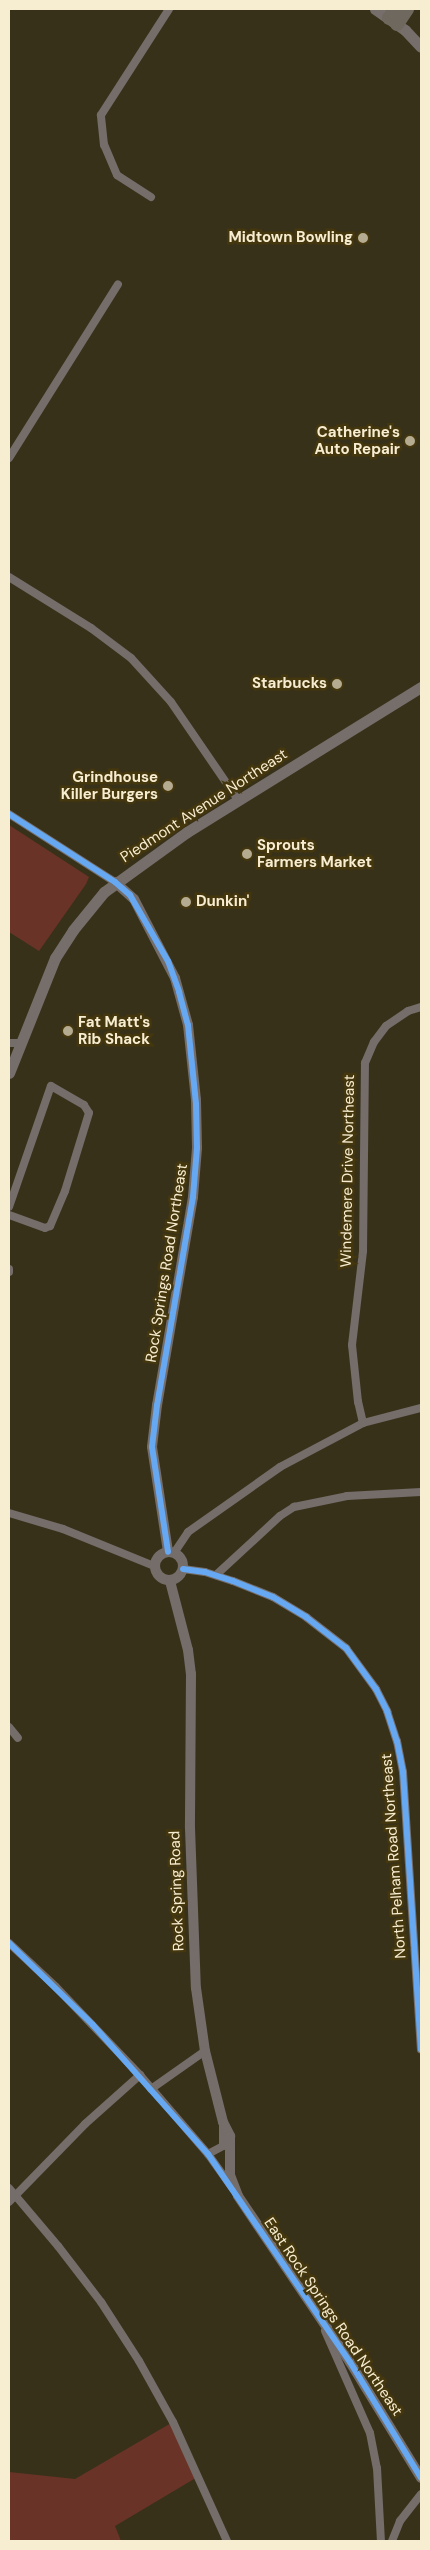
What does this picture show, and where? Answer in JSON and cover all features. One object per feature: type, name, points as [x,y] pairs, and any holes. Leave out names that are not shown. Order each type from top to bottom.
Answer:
[{"type":"highway","points":[[394,17],[408,9]]},
{"type":"main road","points":[[375,9],[394,17],[421,47]]},
{"type":"main road","name":"Piedmont Avenue Northeast","points":[[9,1073],[14,1043],[55,958],[83,916],[115,882],[238,800],[421,687]]},
{"type":"street","points":[[151,197],[117,175],[104,145],[101,115],[169,9]]},
{"type":"street","points":[[9,458],[118,284]]},
{"type":"street","points":[[9,577],[91,628],[131,658],[171,702],[238,800]]},
{"type":"street","name":"Rock Springs Road Northeast","points":[[9,814],[115,882],[134,899],[175,978],[188,1025],[196,1100],[197,1148],[193,1197],[156,1405],[152,1447],[171,1553]]},
{"type":"street","name":"Windemere Drive Northeast","points":[[363,1423],[358,1402],[352,1345],[363,1251],[365,1063],[374,1042],[386,1026],[408,1011],[421,1007]]},
{"type":"street","points":[[9,1207],[50,1086],[84,1105],[89,1113],[65,1191],[50,1226],[45,1228],[9,1215]]},
{"type":"street","points":[[154,1566],[157,1558],[171,1553],[188,1532],[239,1494],[308,1450],[363,1423],[421,1408]]},
{"type":"street","points":[[216,1575],[280,1516],[294,1507],[347,1496],[421,1492]]},
{"type":"street","points":[[9,1513],[63,1529],[154,1566],[160,1578],[170,1581],[178,1577],[183,1569],[181,1559],[171,1553]]},
{"type":"street","name":"North Pelham Road Northeast","points":[[183,1569],[216,1575],[272,1598],[325,1630],[361,1666],[387,1711],[397,1741],[403,1772],[421,2049]]},
{"type":"street","name":"Rock Spring Road","points":[[170,1581],[188,1650],[191,1674],[191,1892],[196,1988],[205,2051],[223,2122],[230,2136],[230,2176],[238,2196]]},
{"type":"street","points":[[9,1727],[18,1738]]},
{"type":"street","points":[[9,1944],[62,1994],[140,2075],[208,2154],[238,2196]]},
{"type":"street","points":[[151,2089],[205,2051]]},
{"type":"street","points":[[9,2202],[85,2124],[140,2075]]},
{"type":"street","points":[[208,2154],[223,2146],[223,2122]]},
{"type":"street","points":[[9,2188],[80,2274],[139,2361],[173,2422],[227,2541]]},
{"type":"street","name":"East Rock Springs Road Northeast","points":[[238,2196],[321,2322],[355,2369],[421,2478]]},
{"type":"street","points":[[321,2322],[370,2433],[377,2468],[381,2541]]},
{"type":"street","points":[[392,2541],[400,2521],[421,2494]]},
{"type":"shaded area","points":[[9,825],[89,877],[39,951],[9,932]]},
{"type":"shaded area","points":[[173,2422],[199,2476],[115,2526],[121,2541],[9,2541],[9,2472],[75,2479]]},
{"type":"cycle path","points":[[9,814],[115,882],[130,895],[168,961],[188,1025],[196,1104],[197,1148],[193,1197],[157,1405],[152,1447],[168,1552]]},
{"type":"cycle path","points":[[183,1569],[205,1572],[233,1581],[273,1597],[306,1617],[346,1648],[376,1689],[387,1711],[397,1741],[403,1772],[421,2049]]},
{"type":"cycle path","points":[[9,1943],[93,2025],[208,2154],[350,2362],[421,2478]]},
{"type":"place","name":"Midtown Bowling","points":[[363,238]]},
{"type":"place","name":"Catherine's Auto Repair","points":[[410,441]]},
{"type":"place","name":"Starbucks","points":[[337,684]]},
{"type":"place","name":"Grindhouse Killer Burgers","points":[[168,786]]},
{"type":"place","name":"Sprouts Farmers Market","points":[[247,854]]},
{"type":"place","name":"Dunkin'","points":[[186,902]]},
{"type":"place","name":"Fat Matt's Rib Shack","points":[[68,1031]]}]
